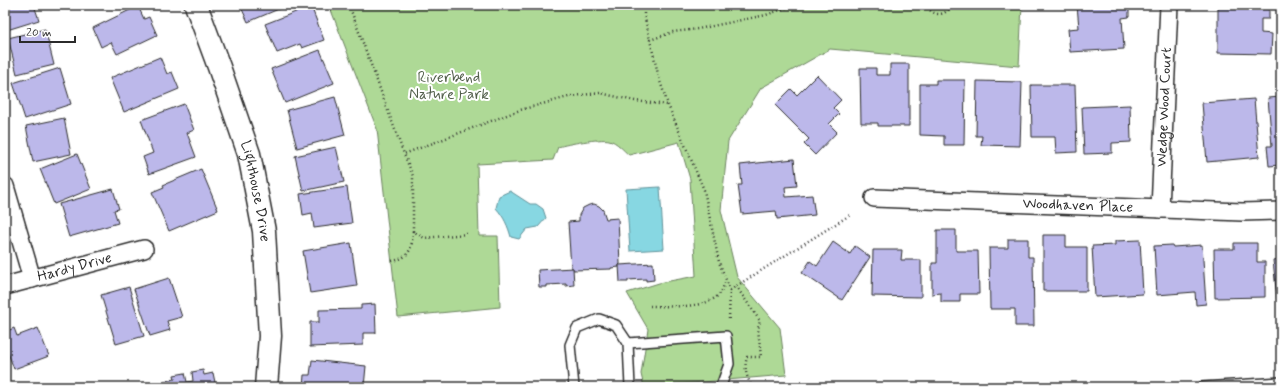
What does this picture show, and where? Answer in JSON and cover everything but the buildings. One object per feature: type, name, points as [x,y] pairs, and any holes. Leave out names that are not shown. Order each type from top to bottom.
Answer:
[{"type":"street","name":"Lighthouse Drive","points":[[196,5],[249,154],[264,231],[270,336],[266,387]]},
{"type":"street","name":"Wedge Wood Court","points":[[1160,209],[1169,5]]},
{"type":"street","points":[[5,186],[32,279]]},
{"type":"street","name":"Woodhaven Place","points":[[874,198],[1242,212],[1281,211]]},
{"type":"street","name":"Hardy Drive","points":[[5,286],[144,249]]},
{"type":"lane","points":[[574,387],[570,345],[577,328],[599,319],[616,325],[628,343],[630,387]]},
{"type":"lane","points":[[628,343],[726,336],[729,364],[721,387]]},
{"type":"lane","points":[[1202,387],[1281,382]]},
{"type":"path","points":[[349,5],[413,176],[413,244],[407,255],[401,260],[392,261]]},
{"type":"path","points":[[644,5],[644,14],[659,78],[668,105],[704,190],[719,262],[730,290],[729,318]]},
{"type":"path","points":[[650,40],[673,32],[698,29],[766,15],[794,5]]},
{"type":"path","points":[[924,5],[933,13],[941,14],[947,12],[953,5]]},
{"type":"path","points":[[404,154],[520,110],[572,96],[600,93],[635,101],[668,105]]},
{"type":"path","points":[[730,290],[850,215]]},
{"type":"path","points":[[413,231],[424,238],[467,234]]},
{"type":"path","points":[[650,306],[683,306],[711,301],[722,292],[725,280]]},
{"type":"path","points":[[736,286],[760,321],[758,329],[761,357],[747,357],[745,364],[746,375],[751,385],[756,387]]},
{"type":"green space","name":"Riverbend Nature Park","points":[[329,5],[1022,5],[1019,66],[830,49],[761,88],[728,141],[721,210],[737,277],[780,328],[786,375],[644,387],[641,374],[648,329],[627,293],[659,283],[696,276],[690,179],[679,142],[629,155],[612,141],[591,141],[558,147],[553,160],[477,164],[479,236],[498,236],[500,307],[398,317],[377,129]]},
{"type":"water","points":[[660,187],[664,249],[630,251],[626,189]]},
{"type":"water","points":[[510,191],[530,204],[536,204],[543,209],[546,218],[538,227],[527,229],[519,239],[511,237],[509,229],[496,208],[499,196]]}]
